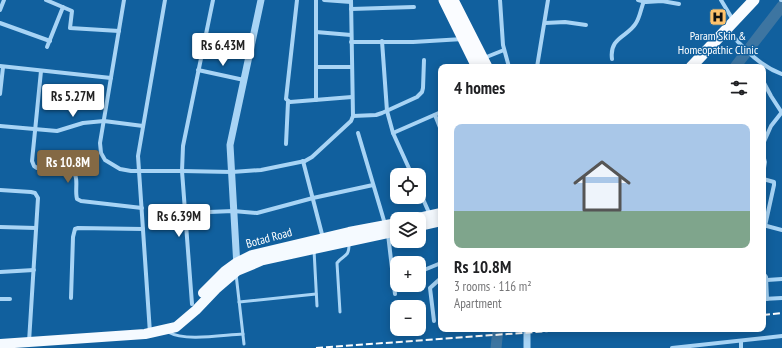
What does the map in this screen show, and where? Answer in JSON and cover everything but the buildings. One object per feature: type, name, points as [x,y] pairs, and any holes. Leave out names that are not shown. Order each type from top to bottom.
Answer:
[{"type":"highway","points":[[444,0],[483,64]]},
{"type":"highway","points":[[453,0],[468,39]]},
{"type":"highway","points":[[694,64],[754,0]]},
{"type":"main road","points":[[426,217],[438,214]]},
{"type":"main road","points":[[426,224],[438,222]]},
{"type":"main road","name":"Botad Road","points":[[0,344],[150,333],[176,327],[196,310],[236,269],[252,255],[323,238],[390,230]]},
{"type":"main road","name":"Botad Road","points":[[176,327],[192,304],[224,271],[236,269],[262,260],[314,248],[349,236]]},
{"type":"street","points":[[0,10],[4,0]]},
{"type":"street","points":[[46,0],[72,11],[70,28],[119,31]]},
{"type":"street","points":[[124,0],[100,148],[105,160],[120,169],[139,171],[232,172],[261,170],[303,162],[312,157],[351,121],[353,116],[351,1],[324,0]]},
{"type":"street","points":[[150,333],[138,156],[165,0]]},
{"type":"street","points":[[192,304],[182,171],[183,146],[213,0]]},
{"type":"street","points":[[236,269],[230,146],[261,0]]},
{"type":"street","points":[[286,144],[288,102],[286,99],[296,0]]},
{"type":"street","points":[[316,0],[316,100]]},
{"type":"street","points":[[500,0],[504,50],[508,64]]},
{"type":"street","points":[[538,64],[548,0]]},
{"type":"street","points":[[638,0],[662,1],[679,4]]},
{"type":"street","points":[[721,0],[730,25],[744,48],[763,64]]},
{"type":"street","points":[[612,59],[611,53],[613,46],[618,38],[633,27],[637,22],[644,1]]},
{"type":"street","points":[[47,47],[63,7]]},
{"type":"street","points":[[351,9],[414,7]]},
{"type":"street","points":[[0,22],[50,42]]},
{"type":"street","points":[[545,22],[565,22],[586,25]]},
{"type":"street","points":[[316,32],[351,35]]},
{"type":"street","points":[[351,42],[413,42],[468,39]]},
{"type":"street","points":[[382,41],[387,111],[393,133],[409,168]]},
{"type":"street","points":[[483,64],[504,50]]},
{"type":"street","points":[[353,116],[376,115],[417,97],[422,92],[423,88],[424,60]]},
{"type":"street","points":[[316,66],[352,67]]},
{"type":"street","points":[[766,66],[782,74]]},
{"type":"street","points":[[0,94],[1,67],[111,78]]},
{"type":"street","points":[[198,70],[244,80]]},
{"type":"street","points":[[41,71],[32,161],[34,166],[37,168],[69,169],[73,172],[76,175],[77,199],[88,202],[142,208]]},
{"type":"street","points":[[766,87],[770,96],[782,112],[771,126],[766,137]]},
{"type":"street","points":[[288,102],[352,97]]},
{"type":"street","points":[[393,133],[438,114]]},
{"type":"street","points":[[435,115],[438,122]]},
{"type":"street","points":[[0,126],[57,131],[83,123],[104,121],[143,126]]},
{"type":"street","points":[[358,132],[373,185],[390,230]]},
{"type":"street","points":[[303,162],[323,238]]},
{"type":"street","points":[[766,179],[774,182],[766,218]]},
{"type":"street","points":[[186,213],[233,211],[257,213],[312,198],[373,185]]},
{"type":"street","points":[[0,190],[31,192],[37,195],[29,342]]},
{"type":"street","points":[[425,204],[430,216]]},
{"type":"street","points":[[766,226],[782,230]]},
{"type":"street","points":[[0,227],[36,228]]},
{"type":"street","points":[[71,298],[73,236],[75,229],[143,230]]},
{"type":"street","points":[[426,269],[438,264]]},
{"type":"street","points":[[0,272],[34,270]]},
{"type":"street","points":[[766,280],[782,279]]},
{"type":"street","points":[[434,321],[430,288],[438,281]]},
{"type":"street","points":[[766,299],[782,298]]},
{"type":"street","points":[[0,299],[10,299]]},
{"type":"street","points":[[527,332],[527,348]]},
{"type":"street","points":[[672,348],[698,347],[782,336]]},
{"type":"street","points":[[741,341],[741,348]]},
{"type":"lane","points":[[340,312],[337,263],[348,254],[349,236]]},
{"type":"lane","points":[[314,248],[317,306]]},
{"type":"lane","points":[[236,269],[244,344]]},
{"type":"lane","points":[[239,302],[316,294]]},
{"type":"lane","points":[[163,330],[185,338],[243,334]]},
{"type":"waterway","points":[[737,64],[782,6]]},
{"type":"waterway","points":[[496,348],[498,332]]},
{"type":"railway","points":[[766,315],[782,313]]},
{"type":"railway","points":[[316,348],[535,332]]},
{"type":"place","name":"Param Skin & Homeopathic Clinic","points":[[718,17]]}]
